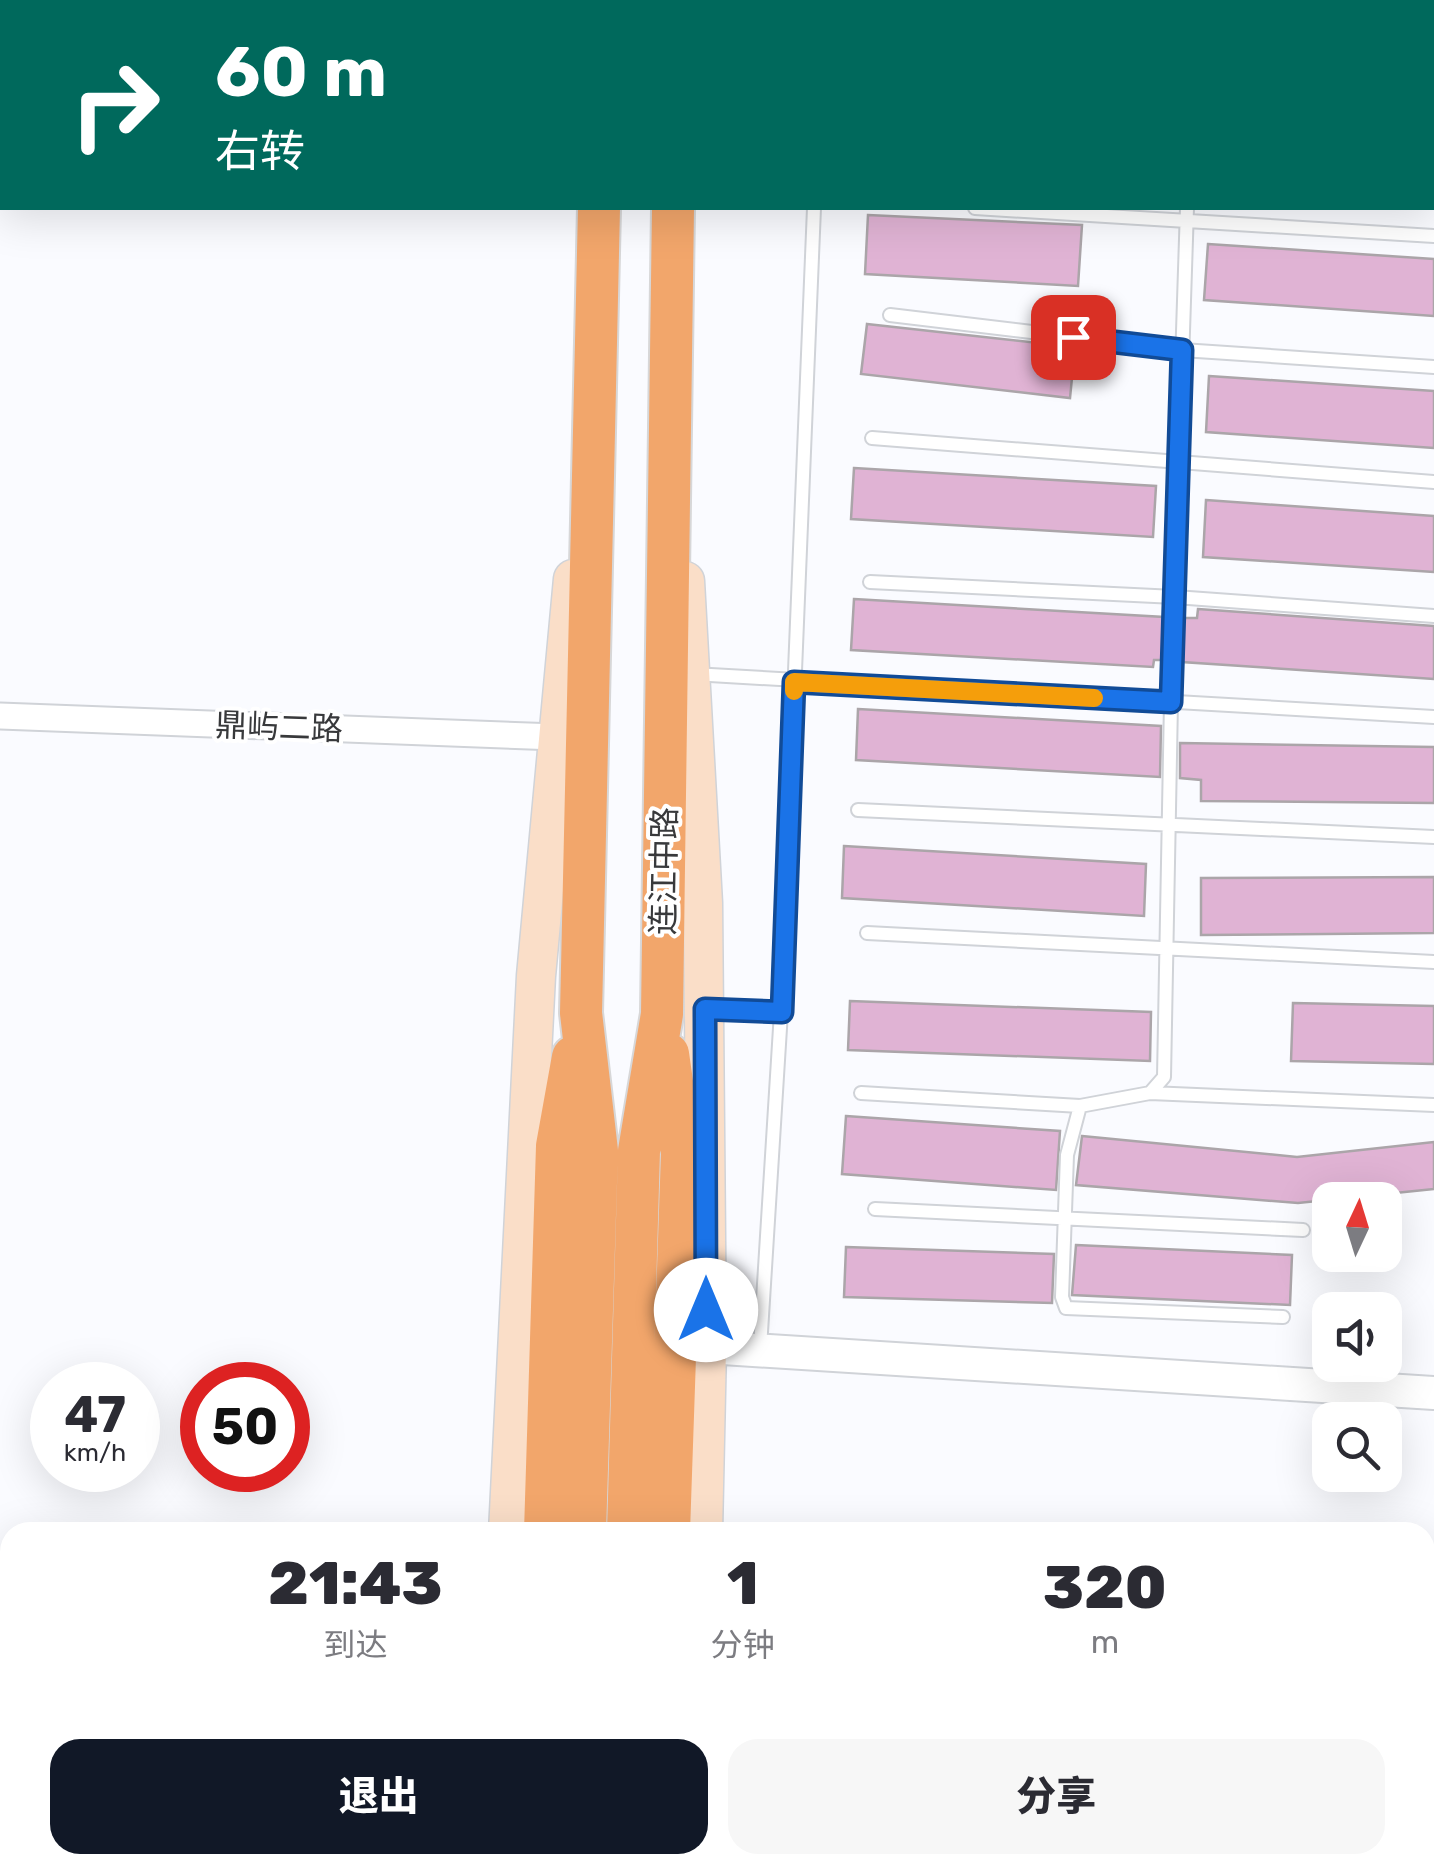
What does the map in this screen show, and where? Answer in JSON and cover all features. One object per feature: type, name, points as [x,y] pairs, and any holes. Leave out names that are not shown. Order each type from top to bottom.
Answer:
[{"type":"highway","points":[[585,1522],[577,1148],[599,210]]},
{"type":"highway","name":"连江中路","points":[[628,1522],[640,1150],[662,1014],[673,210]]},
{"type":"highway","points":[[662,1014],[682,1153],[669,1522]]},
{"type":"highway","points":[[546,1522],[577,1148]]},
{"type":"main road","points":[[669,363],[691,674],[705,1009],[703,1522]]},
{"type":"main road","points":[[509,1522],[536,976],[595,367]]},
{"type":"street","name":"鼎屿二路","points":[[0,716],[558,737]]},
{"type":"street","points":[[706,1347],[1434,1392]]},
{"type":"lane","points":[[760,1351],[782,1012],[814,210]]},
{"type":"lane","points":[[1046,210],[1187,214],[1434,236]]},
{"type":"lane","points":[[1150,1094],[1164,1077],[1187,214]]},
{"type":"lane","points":[[890,315],[1182,350],[1434,367]]},
{"type":"lane","points":[[872,438],[1434,482]]},
{"type":"lane","points":[[870,582],[1174,597],[1434,616]]},
{"type":"lane","points":[[691,674],[1434,717]]},
{"type":"lane","points":[[858,810],[1434,837]]},
{"type":"lane","points":[[867,933],[1434,962]]},
{"type":"lane","points":[[705,1009],[782,1012]]},
{"type":"lane","points":[[861,1092],[1080,1106],[1150,1094],[1434,1106]]},
{"type":"lane","points":[[1080,1106],[1067,1155],[1062,1297],[1066,1308],[1284,1317]]},
{"type":"lane","points":[[874,1209],[1302,1230]]},
{"type":"building","points":[[868,215],[1082,225],[1078,286],[865,274]]},
{"type":"building","points":[[1208,244],[1434,259],[1434,316],[1204,300]]},
{"type":"building","points":[[867,324],[1075,347],[1070,398],[861,374]]},
{"type":"building","points":[[1209,376],[1434,391],[1434,448],[1206,432]]},
{"type":"building","points":[[854,468],[1156,486],[1153,537],[851,519]]},
{"type":"building","points":[[1206,500],[1434,516],[1434,572],[1203,557]]},
{"type":"building","points":[[854,599],[1164,617],[1162,660],[1154,660],[1153,667],[851,650]]},
{"type":"building","points":[[1198,609],[1434,626],[1434,679],[1182,662],[1184,618],[1197,618]]},
{"type":"building","points":[[858,709],[1161,726],[1160,777],[856,760]]},
{"type":"building","points":[[1180,743],[1434,747],[1434,803],[1201,801],[1201,780],[1180,778]]},
{"type":"building","points":[[844,846],[1146,864],[1144,916],[842,898]]},
{"type":"building","points":[[1434,877],[1434,933],[1201,935],[1201,878]]},
{"type":"building","points":[[850,1001],[1151,1012],[1150,1061],[848,1050]]},
{"type":"building","points":[[1293,1003],[1434,1006],[1434,1064],[1291,1061]]},
{"type":"building","points":[[846,1116],[1060,1131],[1056,1190],[842,1174]]},
{"type":"building","points":[[1082,1136],[1297,1157],[1434,1142],[1434,1189],[1402,1192],[1402,1182],[1312,1182],[1312,1202],[1298,1203],[1076,1185]]},
{"type":"building","points":[[1076,1245],[1292,1255],[1290,1305],[1072,1295]]},
{"type":"building","points":[[846,1247],[1054,1254],[1052,1303],[844,1297]]},
{"type":"slow traffic","points":[[794,691],[794,682],[1094,698]]},
{"type":"route","points":[[706,1310],[705,1009],[782,1012],[794,682],[1171,702],[1182,350],[1073,337]]}]
